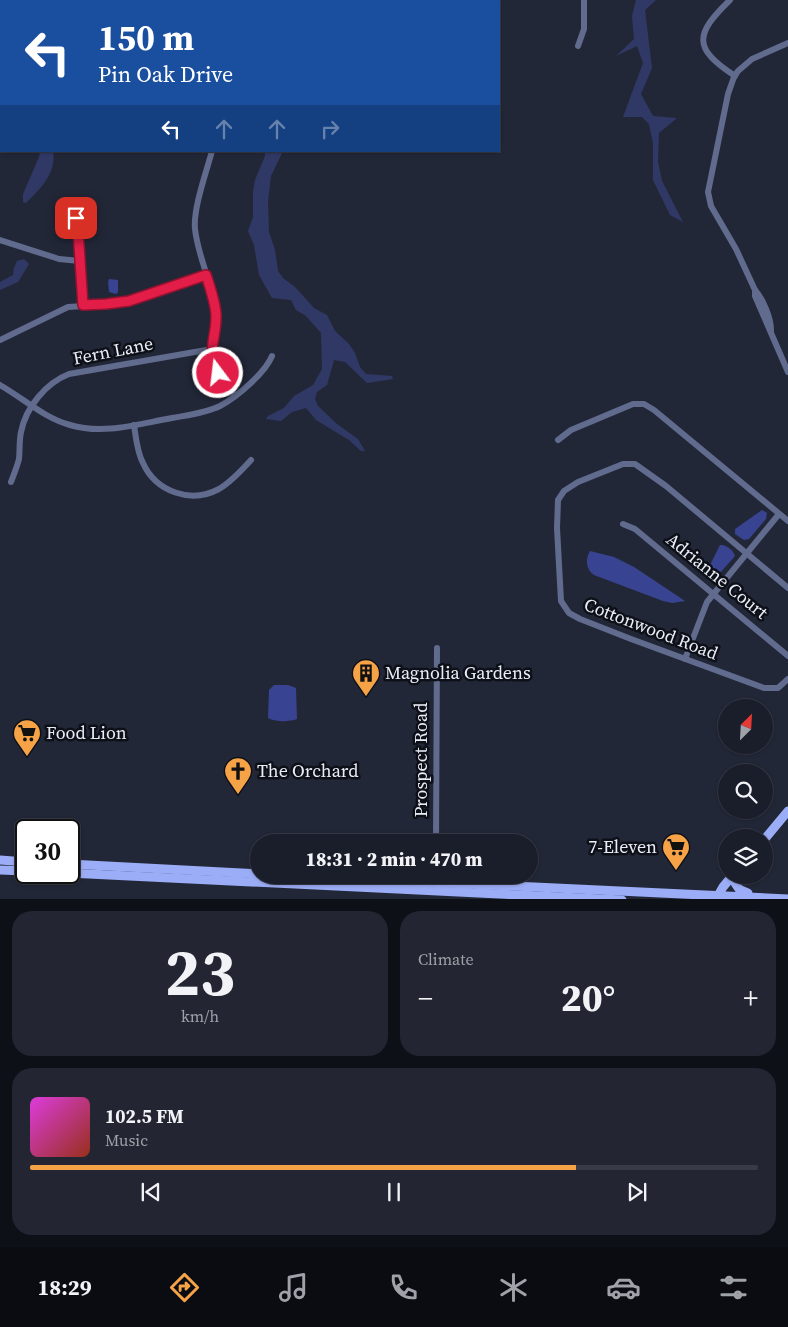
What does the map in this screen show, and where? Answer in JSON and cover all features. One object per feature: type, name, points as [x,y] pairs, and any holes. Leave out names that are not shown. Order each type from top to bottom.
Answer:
[{"type":"main road","points":[[773,829],[788,811]]},
{"type":"main road","points":[[0,860],[15,861]]},
{"type":"main road","points":[[80,865],[216,877],[250,875]]},
{"type":"main road","points":[[0,870],[15,871]]},
{"type":"main road","points":[[80,873],[250,878]]},
{"type":"main road","points":[[457,884],[613,899]]},
{"type":"main road","points":[[717,897],[727,884]]},
{"type":"main road","points":[[736,884],[742,891],[784,898]]},
{"type":"main road","points":[[542,891],[784,898]]},
{"type":"street","points":[[578,46],[584,29],[584,0]]},
{"type":"street","points":[[730,0],[709,22],[703,42],[708,55],[735,76]]},
{"type":"street","points":[[788,43],[752,58],[735,76],[728,94],[708,192],[710,206],[736,248],[755,290],[759,294],[788,372]]},
{"type":"street","points":[[212,152],[195,226],[216,315],[212,349],[213,359],[218,373],[235,395]]},
{"type":"street","points":[[76,218],[83,305]]},
{"type":"street","points":[[0,240],[59,259],[80,261]]},
{"type":"street","points":[[0,340],[68,307],[129,301],[206,275]]},
{"type":"street","name":"Fern Lane","points":[[11,482],[19,459],[21,429],[33,406],[49,386],[69,374],[212,349]]},
{"type":"street","points":[[0,385],[58,421],[78,428],[109,429],[211,410],[235,395],[263,370],[272,356]]},
{"type":"street","points":[[558,440],[570,430],[615,411],[633,404],[644,404],[654,410],[788,521]]},
{"type":"street","points":[[134,425],[140,457],[146,470],[162,486],[174,492],[199,495],[214,491],[225,485],[251,460]]},
{"type":"street","name":"Cottonwood Road","points":[[788,588],[641,466],[626,463],[568,487],[560,495],[557,503],[559,567],[561,601],[565,609],[580,619],[764,688],[778,688],[788,679]]},
{"type":"street","points":[[685,659],[704,608],[714,593],[780,514]]},
{"type":"street","name":"Adrianne Court","points":[[623,524],[635,529],[788,656]]},
{"type":"street","name":"Prospect Road","points":[[436,834],[437,648]]},
{"type":"shaded area","points":[[636,0],[656,0],[645,10],[652,68],[641,94],[653,116],[677,118],[659,133],[658,162],[662,181],[683,222],[670,215],[653,180],[653,143],[649,124],[642,117],[623,117],[643,63],[637,46],[616,56],[634,39],[632,16]]},
{"type":"shaded area","points":[[40,152],[53,152],[54,159],[46,180],[26,203],[23,202],[23,194]]},
{"type":"shaded area","points":[[265,152],[283,152],[271,176],[268,202],[269,232],[275,250],[278,271],[314,308],[327,315],[335,331],[349,344],[355,353],[360,367],[366,374],[392,376],[393,379],[367,383],[345,362],[334,360],[327,385],[317,392],[315,399],[318,406],[337,424],[358,439],[365,451],[361,451],[349,440],[316,420],[306,408],[292,412],[281,421],[266,419],[268,416],[284,408],[294,396],[313,385],[322,369],[321,333],[306,316],[296,310],[291,300],[272,298],[259,275],[254,245],[248,231],[253,217],[255,180]]},
{"type":"shaded area","points":[[24,259],[29,264],[18,282],[0,290],[0,282],[13,275],[17,261]]},
{"type":"shaded area","points":[[109,279],[118,280],[118,292],[116,294],[109,292]]},
{"type":"shaded area","points":[[762,510],[767,513],[766,519],[749,539],[744,540],[735,534],[735,529]]},
{"type":"shaded area","points":[[720,545],[729,548],[735,556],[712,582],[706,577],[706,573]]},
{"type":"shaded area","points":[[590,551],[614,557],[634,567],[685,601],[672,603],[663,601],[594,575],[589,570],[587,564],[587,557]]},
{"type":"shaded area","points":[[274,685],[288,685],[296,688],[297,719],[282,721],[268,718],[269,690]]},
{"type":"place","name":"Magnolia Gardens","points":[[366,697]]},
{"type":"place","name":"Food Lion","points":[[27,757]]},
{"type":"place","name":"The Orchard","points":[[238,795]]},
{"type":"place","name":"7-Eleven","points":[[676,871]]},
{"type":"route","points":[[76,218],[83,305],[116,304],[129,301],[206,275],[216,308],[212,352],[218,373]]}]
